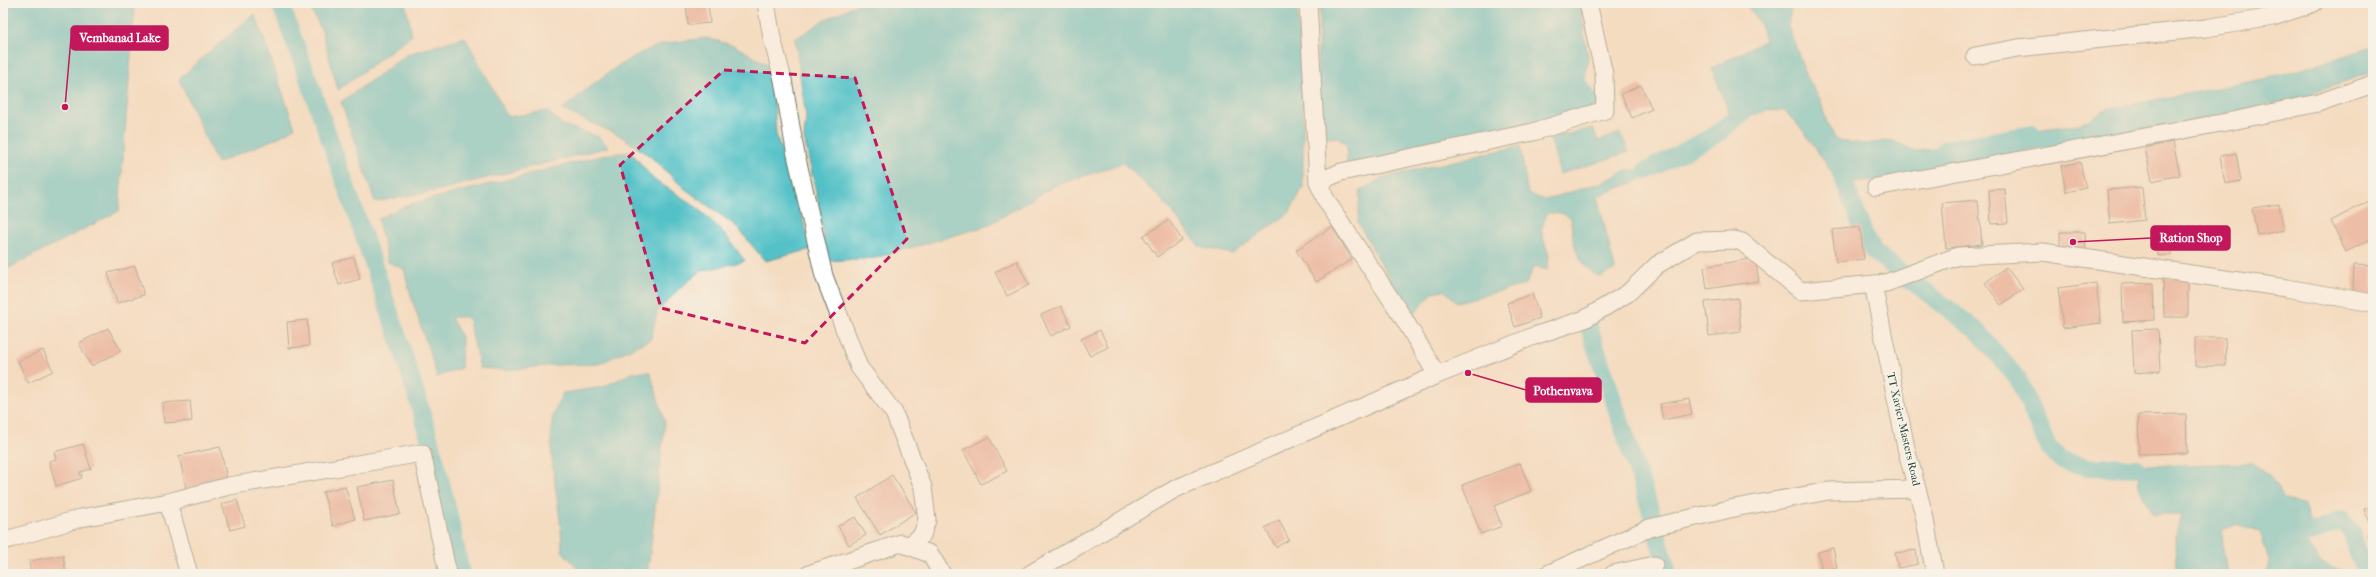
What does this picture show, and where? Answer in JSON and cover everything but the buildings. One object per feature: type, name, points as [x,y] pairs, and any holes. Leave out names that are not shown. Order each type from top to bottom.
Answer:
[{"type":"street","points":[[766,3],[772,38],[783,80],[795,150],[824,276],[859,367],[894,413],[923,487],[927,520],[922,535],[909,546]]},
{"type":"street","points":[[1308,3],[1318,182],[1326,200],[1400,312],[1437,375]]},
{"type":"street","points":[[1318,182],[1340,172],[1533,132],[1605,110],[1604,74],[1588,3]]},
{"type":"street","points":[[1974,56],[2018,48],[2206,28],[2273,17],[2314,3]]},
{"type":"street","points":[[1876,187],[2237,120],[2318,103],[2373,84]]},
{"type":"street","points":[[1030,574],[1175,489],[1437,375],[1534,336],[1585,319],[1628,293],[1657,265],[1697,241],[1734,240],[1742,242],[1800,292],[1886,283],[1958,256],[2043,252],[2286,288],[2373,304]]},
{"type":"street","name":"TT Xavier Masters Road","points":[[1873,284],[1906,448],[1917,489],[1935,574]]},
{"type":"street","points":[[3,541],[82,518],[168,502],[230,486],[422,453],[448,574]]},
{"type":"street","points":[[1548,574],[1656,526],[1734,508],[1829,491],[1917,489]]},
{"type":"street","points":[[168,502],[189,574]]},
{"type":"street","points":[[808,574],[901,543],[930,554],[942,574]]},
{"type":"street","points":[[1613,574],[1654,565]]},
{"type":"highlighted area","points":[[724,70],[855,78],[907,239],[805,343],[661,308],[620,165]]},
{"type":"water","points":[[3,3],[135,3],[119,211],[3,271]]},
{"type":"water","points":[[308,3],[405,3],[412,35],[338,90],[322,31]]},
{"type":"water","points":[[860,3],[1297,3],[1303,113],[1303,188],[1289,213],[1232,254],[1200,247],[1163,201],[1123,163],[1054,186],[987,226],[875,258],[827,261],[818,200],[804,138],[806,117],[795,39],[824,20]]},
{"type":"water","points":[[1320,3],[1580,3],[1588,58],[1585,80],[1601,101],[1596,107],[1548,120],[1464,133],[1415,150],[1347,167],[1347,146],[1338,137],[1319,139],[1317,79]]},
{"type":"water","points":[[1743,3],[1792,3],[1788,26],[1807,77],[1820,99],[1827,123],[1837,141],[1866,144],[1891,140],[1916,151],[1988,143],[2042,129],[2080,124],[2108,109],[2279,76],[2373,47],[2373,72],[2331,86],[2306,98],[1877,180],[1839,183],[1805,133],[1785,111],[1758,110],[1731,119],[1712,68],[1766,40],[1756,16]]},
{"type":"water","points":[[255,14],[295,128],[277,138],[217,163],[179,79]]},
{"type":"water","points":[[465,37],[508,117],[547,111],[563,125],[599,137],[609,147],[439,190],[375,202],[341,102],[408,54]]},
{"type":"water","points":[[707,38],[735,46],[772,67],[776,134],[812,249],[765,261],[736,226],[684,188],[650,156],[619,135],[562,110],[597,81],[636,55],[664,44]]},
{"type":"water","points":[[1593,128],[1598,141],[1620,133],[1629,152],[1560,174],[1550,138]]},
{"type":"water","points":[[1520,146],[1528,194],[1545,200],[1603,182],[1628,170],[1646,171],[1638,181],[1597,196],[1615,269],[1600,277],[1592,272],[1581,260],[1577,252],[1571,218],[1561,213],[1547,213],[1541,231],[1549,256],[1547,270],[1535,266],[1525,285],[1457,302],[1444,290],[1433,292],[1413,315],[1394,286],[1358,223],[1360,191],[1384,177]]},
{"type":"water","points":[[631,152],[653,179],[694,205],[723,232],[745,261],[701,271],[679,289],[657,312],[651,339],[599,364],[556,365],[507,370],[480,368],[468,317],[451,317],[462,339],[461,368],[437,377],[404,269],[388,262],[378,219],[407,205],[609,154]]},
{"type":"water","points":[[634,372],[650,372],[665,422],[648,570],[631,574],[581,572],[562,551],[560,518],[551,449],[553,416],[563,393],[603,387]]},
{"type":"water","points":[[2252,463],[2270,476],[2284,499],[2304,505],[2310,524],[2306,540],[2319,561],[2345,574],[2266,574],[2269,561],[2260,532],[2235,525],[2221,530],[2228,574],[2177,573],[2176,535],[2181,514],[2153,514],[2141,491],[2140,473],[2142,466]]},
{"type":"waterway","points":[[280,3],[371,257],[410,374],[444,493],[461,574]]},
{"type":"waterway","points":[[1646,171],[1717,134],[1747,109],[1760,104]]},
{"type":"waterway","points":[[1945,149],[2032,134]]},
{"type":"waterway","points":[[1839,168],[1865,236],[1873,251],[1977,331],[2018,379],[2049,449],[2061,460],[2087,467],[2136,468]]},
{"type":"waterway","points":[[1587,322],[1651,512],[1668,574]]},
{"type":"waterway","points":[[2286,542],[2343,520],[2352,534],[2366,574]]},
{"type":"place","name":"Vembanad Lake","points":[[65,107]]},
{"type":"place","name":"Ration Shop","points":[[2073,242]]},
{"type":"place","name":"Pothenvava","points":[[1468,373]]}]
